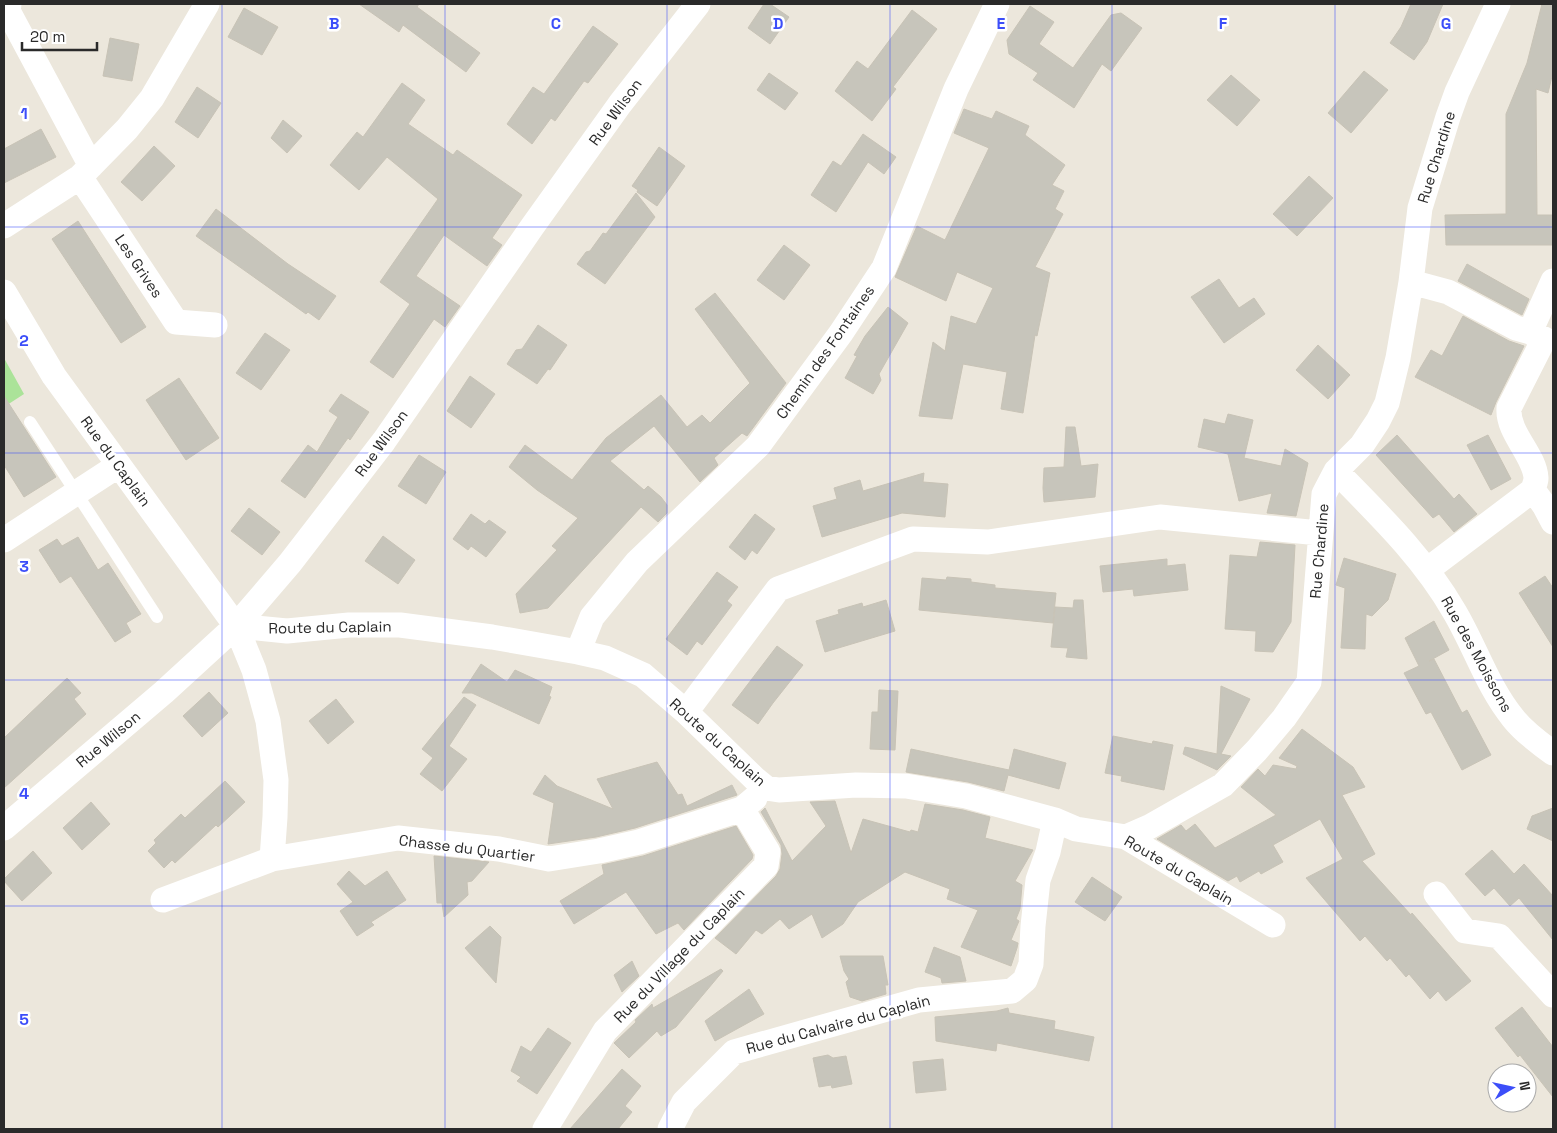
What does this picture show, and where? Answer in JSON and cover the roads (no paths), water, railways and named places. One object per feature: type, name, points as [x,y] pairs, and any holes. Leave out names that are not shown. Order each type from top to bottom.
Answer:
[{"type":"street","points":[[9,4],[8,11],[85,172]]},
{"type":"street","points":[[4,226],[85,172],[126,129],[152,98],[207,4]]},
{"type":"street","name":"Rue Wilson","points":[[4,828],[164,692],[236,626],[290,563],[384,441],[532,227],[620,104],[698,4]]},
{"type":"street","name":"Chemin des Fontaines","points":[[578,652],[592,617],[637,562],[758,446],[841,333],[884,268],[956,89],[997,4]]},
{"type":"street","name":"Rue Chardine","points":[[1126,837],[1149,828],[1223,785],[1278,725],[1309,682],[1319,533],[1324,494],[1336,471],[1362,445],[1387,403],[1398,358],[1411,282],[1420,208],[1457,92],[1498,4]]},
{"type":"street","name":"Les Grives","points":[[85,172],[176,322],[215,325]]},
{"type":"street","points":[[1530,332],[1553,281]]},
{"type":"street","points":[[1411,282],[1448,292],[1516,328],[1544,339],[1508,408],[1508,418],[1534,469],[1537,480],[1533,490],[1427,570]]},
{"type":"street","name":"Rue du Caplain","points":[[4,292],[54,376],[236,626],[254,670],[268,721],[276,780],[272,859]]},
{"type":"street","points":[[4,540],[119,465]]},
{"type":"street","name":"Rue des Moissons","points":[[1336,471],[1398,535],[1427,570],[1455,611],[1501,702],[1527,733],[1553,753]]},
{"type":"street","points":[[1533,490],[1553,522]]},
{"type":"street","points":[[686,712],[778,589],[913,539],[988,542],[1160,517],[1319,533]]},
{"type":"street","name":"Route du Caplain","points":[[236,626],[288,631],[349,625],[400,625],[492,638],[605,658],[643,675],[686,712],[766,788],[779,790],[856,785],[906,786],[966,796],[1055,820],[1076,829],[1126,837],[1273,925]]},
{"type":"street","points":[[742,808],[766,788]]},
{"type":"street","name":"Chasse du Quartier","points":[[163,900],[272,859],[398,838],[499,849],[549,859],[639,842],[742,808]]},
{"type":"street","name":"Rue du Village du Caplain","points":[[545,1129],[605,1031],[766,866],[768,852],[742,808]]},
{"type":"street","name":"Rue du Calvaire du Caplain","points":[[670,1129],[684,1102],[734,1052],[919,1000],[1012,991],[1025,980],[1031,964],[1038,880],[1048,852],[1055,820]]},
{"type":"street","points":[[1436,894],[1465,931],[1500,936],[1553,995]]},
{"type":"lane","points":[[30,422],[157,617]]}]
